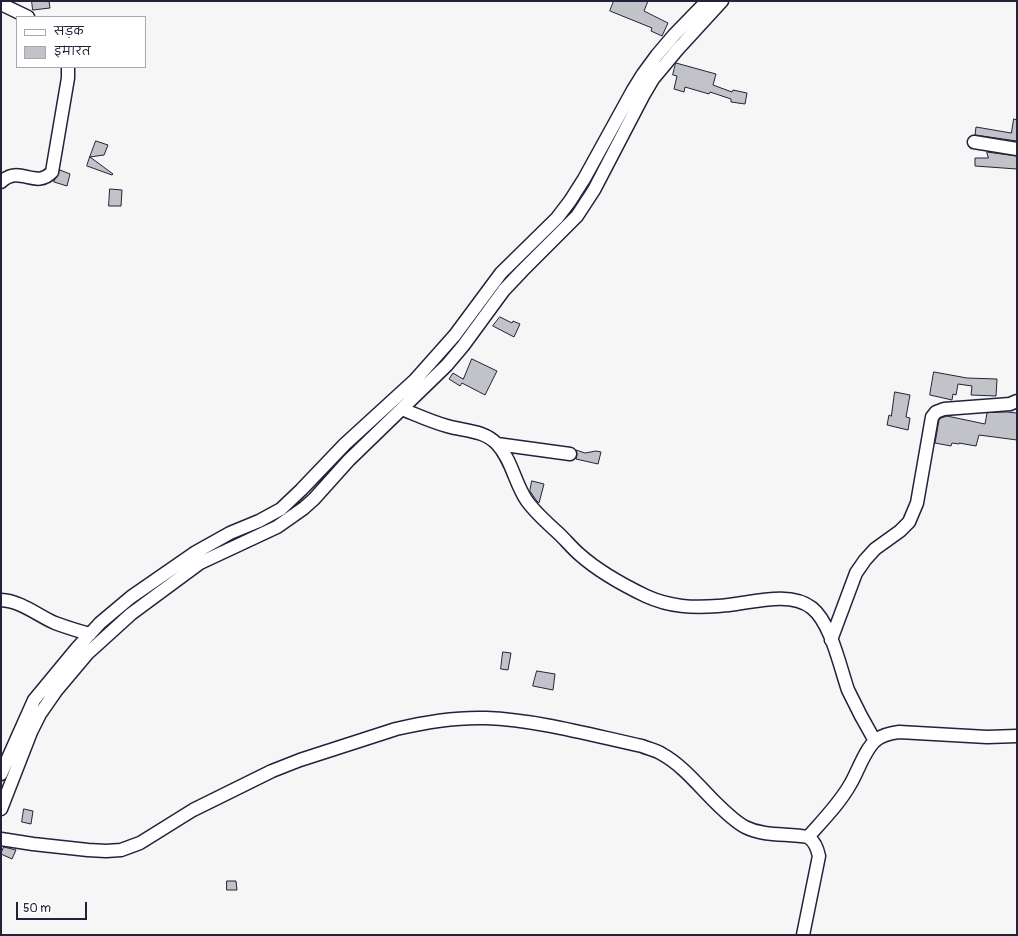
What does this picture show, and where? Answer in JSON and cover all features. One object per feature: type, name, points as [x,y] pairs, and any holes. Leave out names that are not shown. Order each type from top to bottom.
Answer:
[{"type":"street","points":[[1,774],[34,700],[100,623],[173,567],[230,533],[259,521],[281,509],[345,444],[415,380],[455,335],[501,273],[557,218],[584,179],[629,96],[643,74],[674,35],[707,1]]},
{"type":"street","points":[[1,809],[31,732],[40,714],[56,691],[88,653],[131,614],[200,564],[220,553],[277,527],[304,508],[349,460],[446,365],[463,346],[504,290],[577,216],[587,203],[643,96],[659,72],[722,1]]},
{"type":"street","points":[[1,4],[26,16]]},
{"type":"street","points":[[1,182],[6,177],[14,174],[38,179],[47,178],[52,172],[68,78],[68,68]]},
{"type":"street","points":[[974,142],[1017,149]]},
{"type":"street","points":[[831,640],[856,573],[875,549],[900,531],[909,522],[917,503],[932,417],[936,412],[944,409],[1010,404],[1017,401]]},
{"type":"street","points":[[402,409],[447,426],[486,436],[497,444],[505,455],[527,501],[578,553],[593,566],[621,583],[662,603],[679,606],[719,606],[785,599],[800,601],[812,608],[822,620],[831,640],[849,691],[875,741]]},
{"type":"street","points":[[497,444],[570,454]]},
{"type":"street","points":[[1,600],[9,600],[20,604],[38,615],[56,623],[90,634]]},
{"type":"street","points":[[1,839],[88,850],[121,850],[140,843],[181,816],[228,792],[272,771],[300,760],[396,729],[445,720],[478,718],[502,719],[535,724],[642,746],[654,750],[670,759],[688,774],[721,808],[744,826],[772,834],[808,837],[813,840],[818,848],[819,856],[803,935]]},
{"type":"street","points":[[808,837],[851,784],[875,741],[890,733],[899,732],[987,737],[1017,736]]},
{"type":"building","points":[[32,1],[49,1],[50,8],[33,10]]},
{"type":"building","points":[[614,1],[648,1],[644,11],[668,23],[662,36],[651,31],[652,28],[610,11]]},
{"type":"building","points":[[676,63],[716,74],[713,85],[732,92],[733,90],[747,93],[745,104],[731,102],[731,99],[710,92],[709,94],[685,87],[684,92],[674,89],[677,76],[673,75]]},
{"type":"building","points":[[1014,119],[1017,120],[1017,141],[975,135],[976,127],[1011,133]]},
{"type":"building","points":[[96,141],[108,145],[104,155],[90,157]]},
{"type":"building","points":[[987,152],[1017,156],[1017,169],[975,166],[975,158],[988,158]]},
{"type":"building","points":[[90,157],[113,174],[112,175],[87,166]]},
{"type":"building","points":[[60,170],[70,174],[67,186],[54,182]]},
{"type":"building","points":[[110,189],[122,190],[121,206],[109,206]]},
{"type":"building","points":[[500,317],[512,323],[513,321],[520,324],[514,337],[493,326]]},
{"type":"building","points":[[472,359],[497,371],[485,395],[462,383],[460,386],[449,379],[453,373],[463,379]]},
{"type":"building","points":[[934,372],[967,378],[997,379],[996,396],[971,395],[972,386],[958,384],[956,395],[953,394],[952,400],[930,395]]},
{"type":"building","points":[[895,392],[910,395],[906,417],[910,418],[908,430],[887,425],[889,415],[891,416]]},
{"type":"building","points":[[987,413],[1017,413],[1017,440],[979,435],[976,446],[952,443],[951,446],[935,443],[939,420],[941,418],[947,416],[985,424]]},
{"type":"building","points":[[576,450],[585,453],[596,451],[601,452],[598,464],[576,459]]},
{"type":"building","points":[[532,481],[544,484],[539,503],[530,491]]},
{"type":"building","points":[[503,652],[511,653],[508,670],[501,669]]},
{"type":"building","points":[[537,671],[555,674],[553,690],[533,686]]},
{"type":"building","points":[[24,809],[33,811],[31,824],[22,822]]},
{"type":"building","points":[[4,847],[16,850],[12,859],[1,854]]},
{"type":"building","points":[[227,881],[236,881],[237,890],[227,890]]}]
